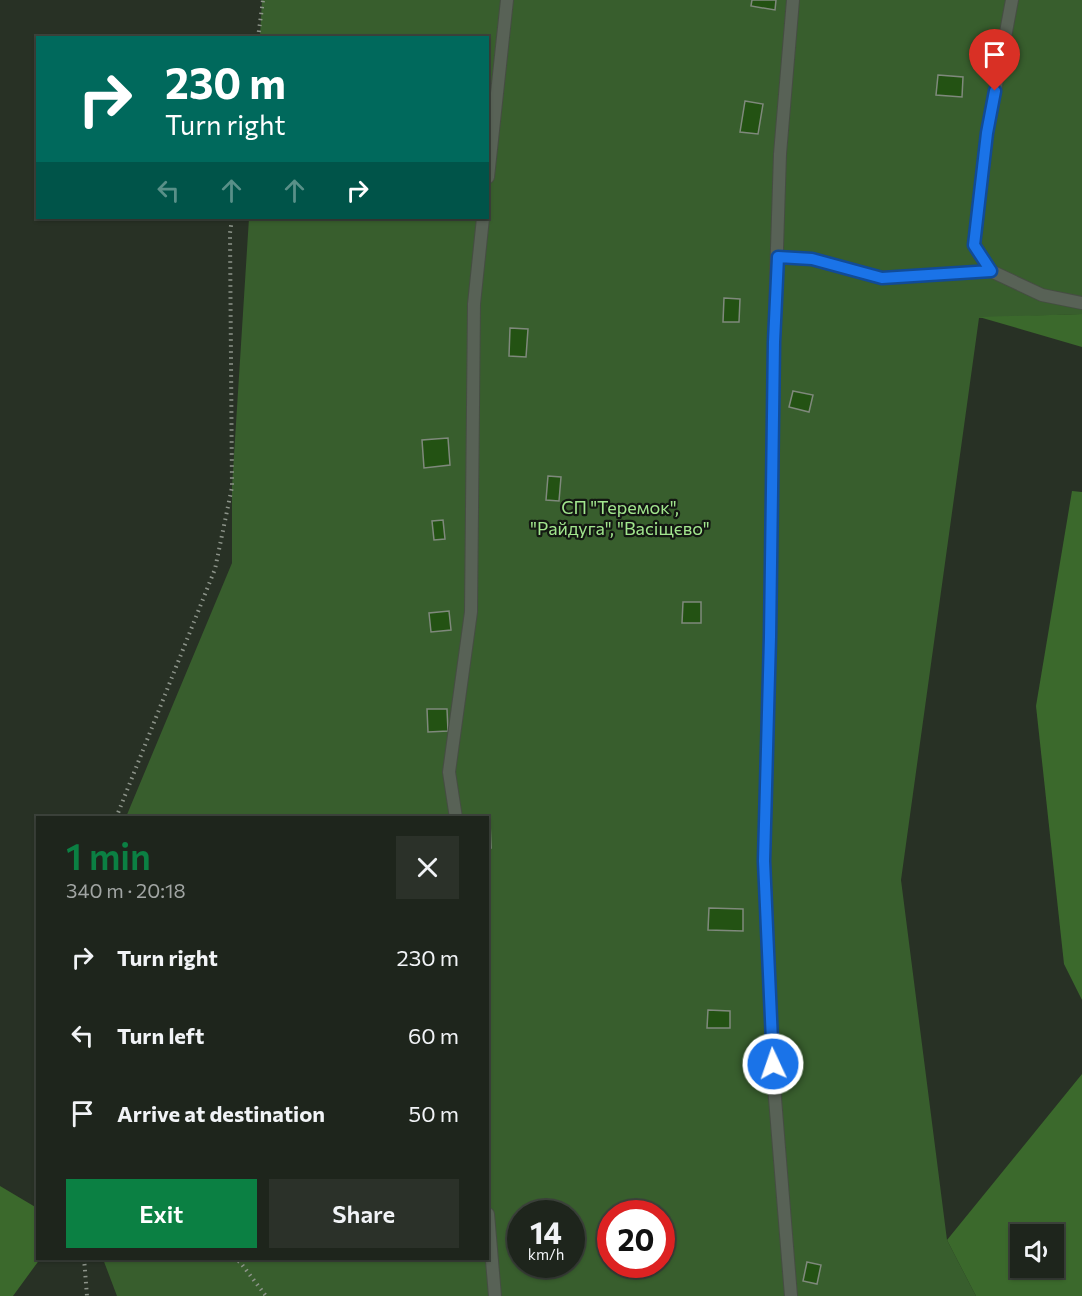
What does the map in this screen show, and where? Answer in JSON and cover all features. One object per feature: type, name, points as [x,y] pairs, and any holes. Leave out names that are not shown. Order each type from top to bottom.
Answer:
[{"type":"lane","points":[[489,168],[507,0]]},
{"type":"lane","points":[[790,1296],[774,1086],[764,861],[770,637],[773,354],[780,154],[793,0]]},
{"type":"lane","points":[[991,271],[974,245],[987,133],[1012,0]]},
{"type":"lane","points":[[456,816],[449,772],[471,612],[474,304],[483,219]]},
{"type":"lane","points":[[778,257],[812,259],[882,278],[991,271],[1041,295],[1082,303]]},
{"type":"lane","points":[[489,1226],[495,1296]]},
{"type":"path","points":[[258,36],[263,0]]},
{"type":"path","points":[[117,816],[215,569],[232,487],[230,244],[232,219]]},
{"type":"path","points":[[84,1260],[87,1296]]},
{"type":"path","points":[[236,1260],[266,1296]]},
{"type":"green space","name":"СП \"Теремок\", \"Райдуга\", \"Васіщєво\"","points":[[262,0],[1082,0],[1082,314],[979,318],[901,880],[947,1240],[976,1296],[117,1296],[103,1260],[489,1260],[489,816],[126,816],[232,563],[232,487],[249,219],[489,219],[489,36],[260,36]]},
{"type":"green space","points":[[1082,314],[1082,347],[979,317]]},
{"type":"green space","points":[[1072,491],[1082,492],[1082,1000],[1064,964],[1036,706]]},
{"type":"green space","points":[[1082,1074],[1082,1296],[976,1296],[947,1240]]},
{"type":"green space","points":[[0,1186],[36,1207],[36,1260],[39,1260],[13,1296],[0,1296]]},
{"type":"building","points":[[752,0],[776,0],[775,10],[751,6]]},
{"type":"building","points":[[938,75],[963,77],[962,97],[936,95]]},
{"type":"building","points":[[745,101],[763,104],[758,134],[740,132]]},
{"type":"building","points":[[724,298],[740,299],[739,322],[723,322]]},
{"type":"building","points":[[510,328],[528,329],[526,357],[509,356]]},
{"type":"building","points":[[793,391],[813,395],[809,412],[789,407]]},
{"type":"building","points":[[448,438],[450,465],[424,468],[422,440]]},
{"type":"building","points":[[548,476],[561,477],[559,501],[546,500]]},
{"type":"building","points":[[443,520],[445,539],[434,540],[432,521]]},
{"type":"building","points":[[683,602],[701,602],[701,623],[682,623]]},
{"type":"building","points":[[449,611],[451,630],[431,632],[429,613]]},
{"type":"building","points":[[427,709],[447,709],[448,731],[428,732]]},
{"type":"building","points":[[489,821],[490,821],[491,848],[489,848]]},
{"type":"building","points":[[709,908],[743,909],[743,931],[708,930]]},
{"type":"building","points":[[708,1010],[730,1011],[730,1028],[707,1028]]},
{"type":"building","points":[[807,1262],[821,1265],[817,1284],[803,1281]]},
{"type":"route","points":[[773,1064],[764,861],[774,342],[778,257],[812,259],[882,278],[991,271],[974,245],[987,133],[995,91]]}]
